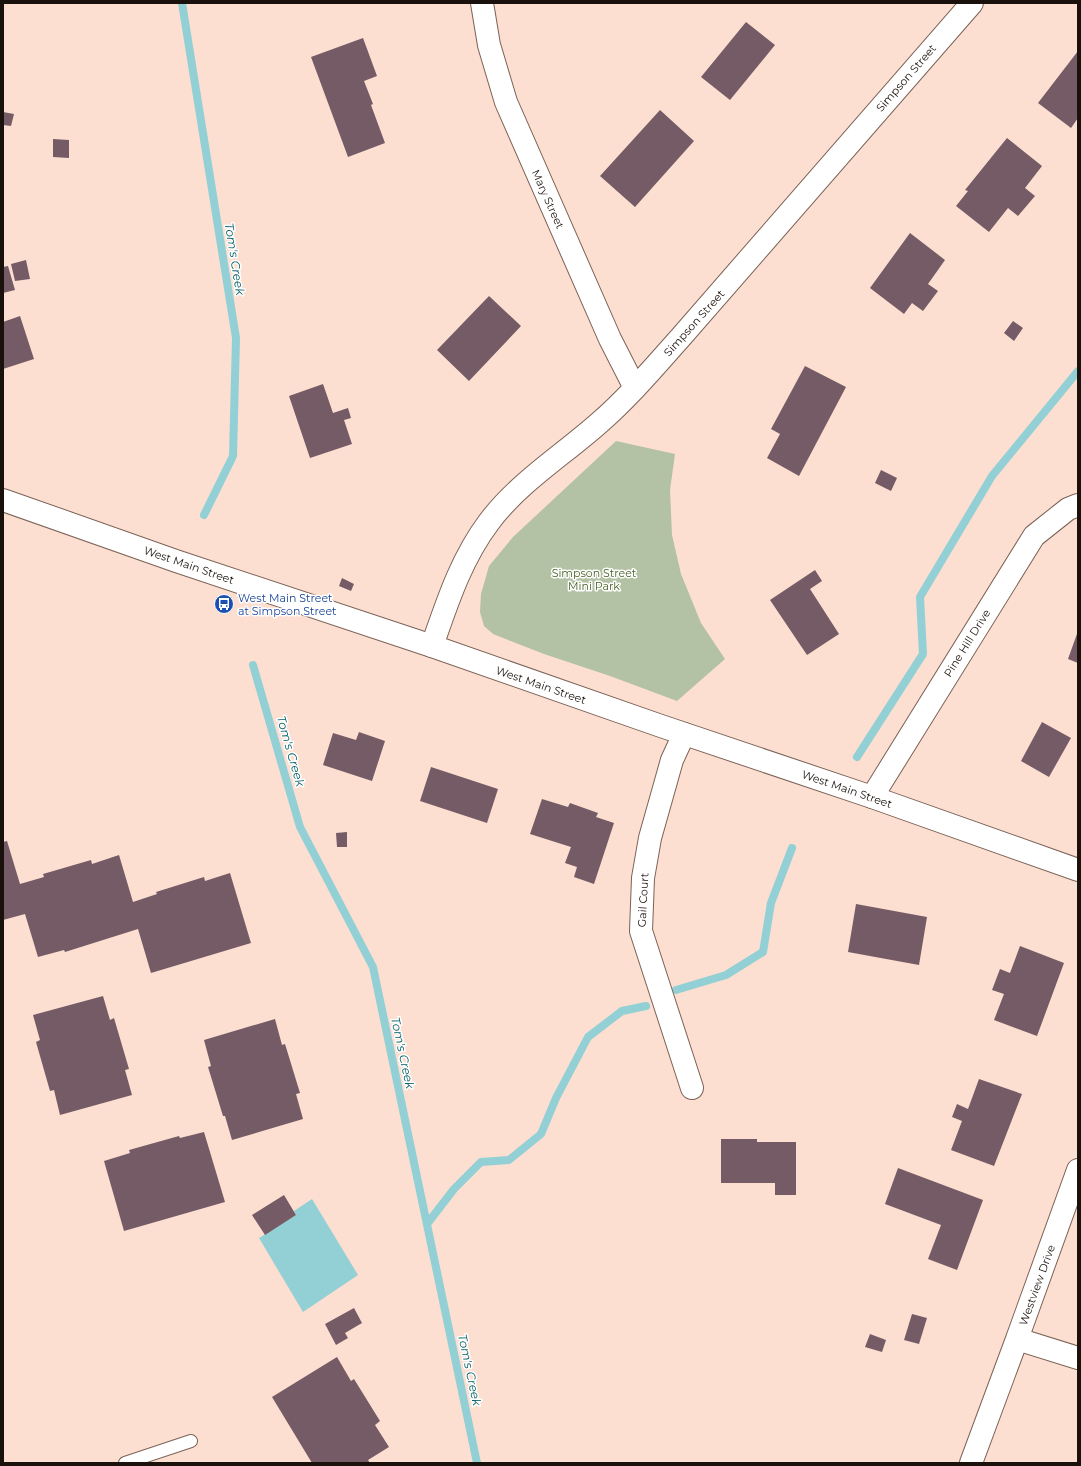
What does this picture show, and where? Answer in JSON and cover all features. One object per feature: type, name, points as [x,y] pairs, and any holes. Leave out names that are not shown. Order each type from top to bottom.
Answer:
[{"type":"street","name":"Mary Street","points":[[482,3],[489,45],[506,102],[610,339],[635,388]]},
{"type":"street","name":"Simpson Street","points":[[432,646],[450,593],[470,552],[488,523],[505,502],[599,423],[635,388],[972,3]]},
{"type":"street","name":"West Main Street","points":[[3,500],[176,561],[432,646],[684,734],[872,796],[1078,870]]},
{"type":"street","name":"Pine Hill Drive","points":[[872,796],[1034,536],[1068,510],[1078,505]]},
{"type":"street","name":"Gail Court","points":[[684,734],[672,760],[650,838],[643,878],[641,931],[692,1088]]},
{"type":"street","name":"Westview Drive","points":[[1078,1170],[1017,1339],[1078,1358]]},
{"type":"street","points":[[971,1463],[1017,1339]]},
{"type":"lane","points":[[125,1463],[191,1440]]},
{"type":"green space","name":"Simpson Street Mini Park","points":[[616,441],[675,454],[670,490],[672,535],[681,574],[701,623],[725,659],[677,701],[610,676],[544,654],[493,634],[484,626],[480,612],[481,594],[489,566],[513,537]]},
{"type":"water","points":[[312,1199],[358,1275],[303,1312],[259,1238],[296,1215],[294,1211]]},
{"type":"building","points":[[746,22],[775,45],[730,100],[701,77]]},
{"type":"building","points":[[363,38],[377,76],[364,81],[385,143],[348,157],[311,57]]},
{"type":"building","points":[[1078,51],[1078,118],[1071,128],[1038,103]]},
{"type":"building","points":[[660,110],[694,141],[635,207],[600,176]]},
{"type":"building","points":[[3,112],[14,114],[11,126],[3,125]]},
{"type":"building","points":[[1007,138],[1042,166],[1025,188],[1035,196],[1018,216],[1008,208],[989,232],[956,206],[968,191],[965,190]]},
{"type":"building","points":[[53,139],[69,140],[69,158],[53,157]]},
{"type":"building","points":[[910,233],[945,260],[928,284],[938,291],[923,311],[912,303],[904,314],[870,288]]},
{"type":"building","points":[[26,260],[30,279],[15,281],[11,264]]},
{"type":"building","points":[[8,266],[15,290],[3,293],[3,267]]},
{"type":"building","points":[[489,296],[521,326],[469,381],[437,350]]},
{"type":"building","points":[[20,316],[34,359],[3,369],[3,322]]},
{"type":"building","points":[[1013,321],[1023,328],[1014,341],[1004,333]]},
{"type":"building","points":[[805,366],[846,387],[799,476],[767,458],[780,434],[771,429]]},
{"type":"building","points":[[323,384],[333,413],[348,408],[351,418],[344,420],[352,444],[310,458],[289,396]]},
{"type":"building","points":[[881,470],[897,478],[891,491],[875,483]]},
{"type":"building","points":[[815,570],[822,581],[810,589],[839,634],[807,655],[770,600]]},
{"type":"building","points":[[342,578],[354,584],[351,591],[339,586]]},
{"type":"building","points":[[1078,631],[1078,663],[1068,659]]},
{"type":"building","points":[[1042,722],[1071,738],[1049,777],[1021,761]]},
{"type":"building","points":[[359,732],[385,741],[372,781],[323,765],[333,733],[356,740]]},
{"type":"building","points":[[431,767],[498,789],[487,823],[420,801]]},
{"type":"building","points":[[542,799],[568,807],[570,803],[598,813],[596,817],[614,823],[594,884],[574,877],[577,867],[565,863],[571,847],[530,834]]},
{"type":"building","points":[[347,832],[347,847],[337,847],[336,833]]},
{"type":"building","points":[[7,841],[20,884],[44,877],[43,874],[91,860],[92,864],[119,855],[133,902],[157,894],[156,892],[204,877],[205,881],[230,873],[251,943],[151,973],[138,929],[65,952],[64,950],[38,957],[25,914],[3,920],[3,842]]},
{"type":"building","points":[[856,904],[927,917],[919,965],[848,952]]},
{"type":"building","points":[[1020,946],[1064,963],[1037,1036],[994,1020],[1004,994],[992,990],[1000,969],[1010,973]]},
{"type":"building","points":[[103,996],[110,1020],[114,1018],[129,1069],[125,1070],[132,1095],[60,1115],[54,1090],[50,1091],[36,1042],[40,1040],[33,1015]]},
{"type":"building","points":[[275,1019],[282,1045],[285,1044],[300,1093],[296,1094],[303,1119],[232,1140],[208,1067],[211,1066],[204,1040]]},
{"type":"building","points":[[979,1079],[1022,1094],[994,1166],[951,1150],[962,1121],[952,1117],[957,1104],[968,1109]]},
{"type":"building","points":[[204,1132],[225,1202],[124,1231],[104,1161],[130,1153],[129,1150],[179,1136],[180,1138]]},
{"type":"building","points":[[721,1139],[757,1139],[757,1142],[796,1142],[796,1195],[775,1195],[775,1183],[721,1183]]},
{"type":"building","points":[[898,1168],[983,1200],[957,1270],[928,1259],[941,1225],[885,1204]]},
{"type":"building","points":[[284,1195],[296,1215],[265,1235],[252,1215]]},
{"type":"building","points":[[354,1308],[362,1323],[345,1333],[348,1338],[336,1345],[325,1324]]},
{"type":"building","points":[[912,1314],[927,1318],[919,1344],[904,1340]]},
{"type":"building","points":[[870,1334],[886,1340],[882,1352],[865,1347]]},
{"type":"building","points":[[337,1357],[351,1381],[354,1379],[380,1421],[375,1425],[389,1447],[368,1460],[370,1463],[312,1463],[272,1397]]},
{"type":"waterway","name":"Tom's Creek","points":[[182,3],[236,338],[233,456],[204,515]]},
{"type":"waterway","points":[[857,757],[923,654],[920,597],[992,476],[1078,371]]},
{"type":"waterway","name":"Tom's Creek","points":[[253,665],[300,827],[373,967],[477,1463]]},
{"type":"waterway","points":[[676,990],[726,975],[763,952],[771,903],[792,848]]},
{"type":"waterway","points":[[427,1224],[454,1189],[481,1162],[509,1160],[541,1134],[556,1098],[588,1037],[622,1011],[646,1006]]},
{"type":"place","name":"West Main Street at Simpson Street","points":[[224,604]]}]
